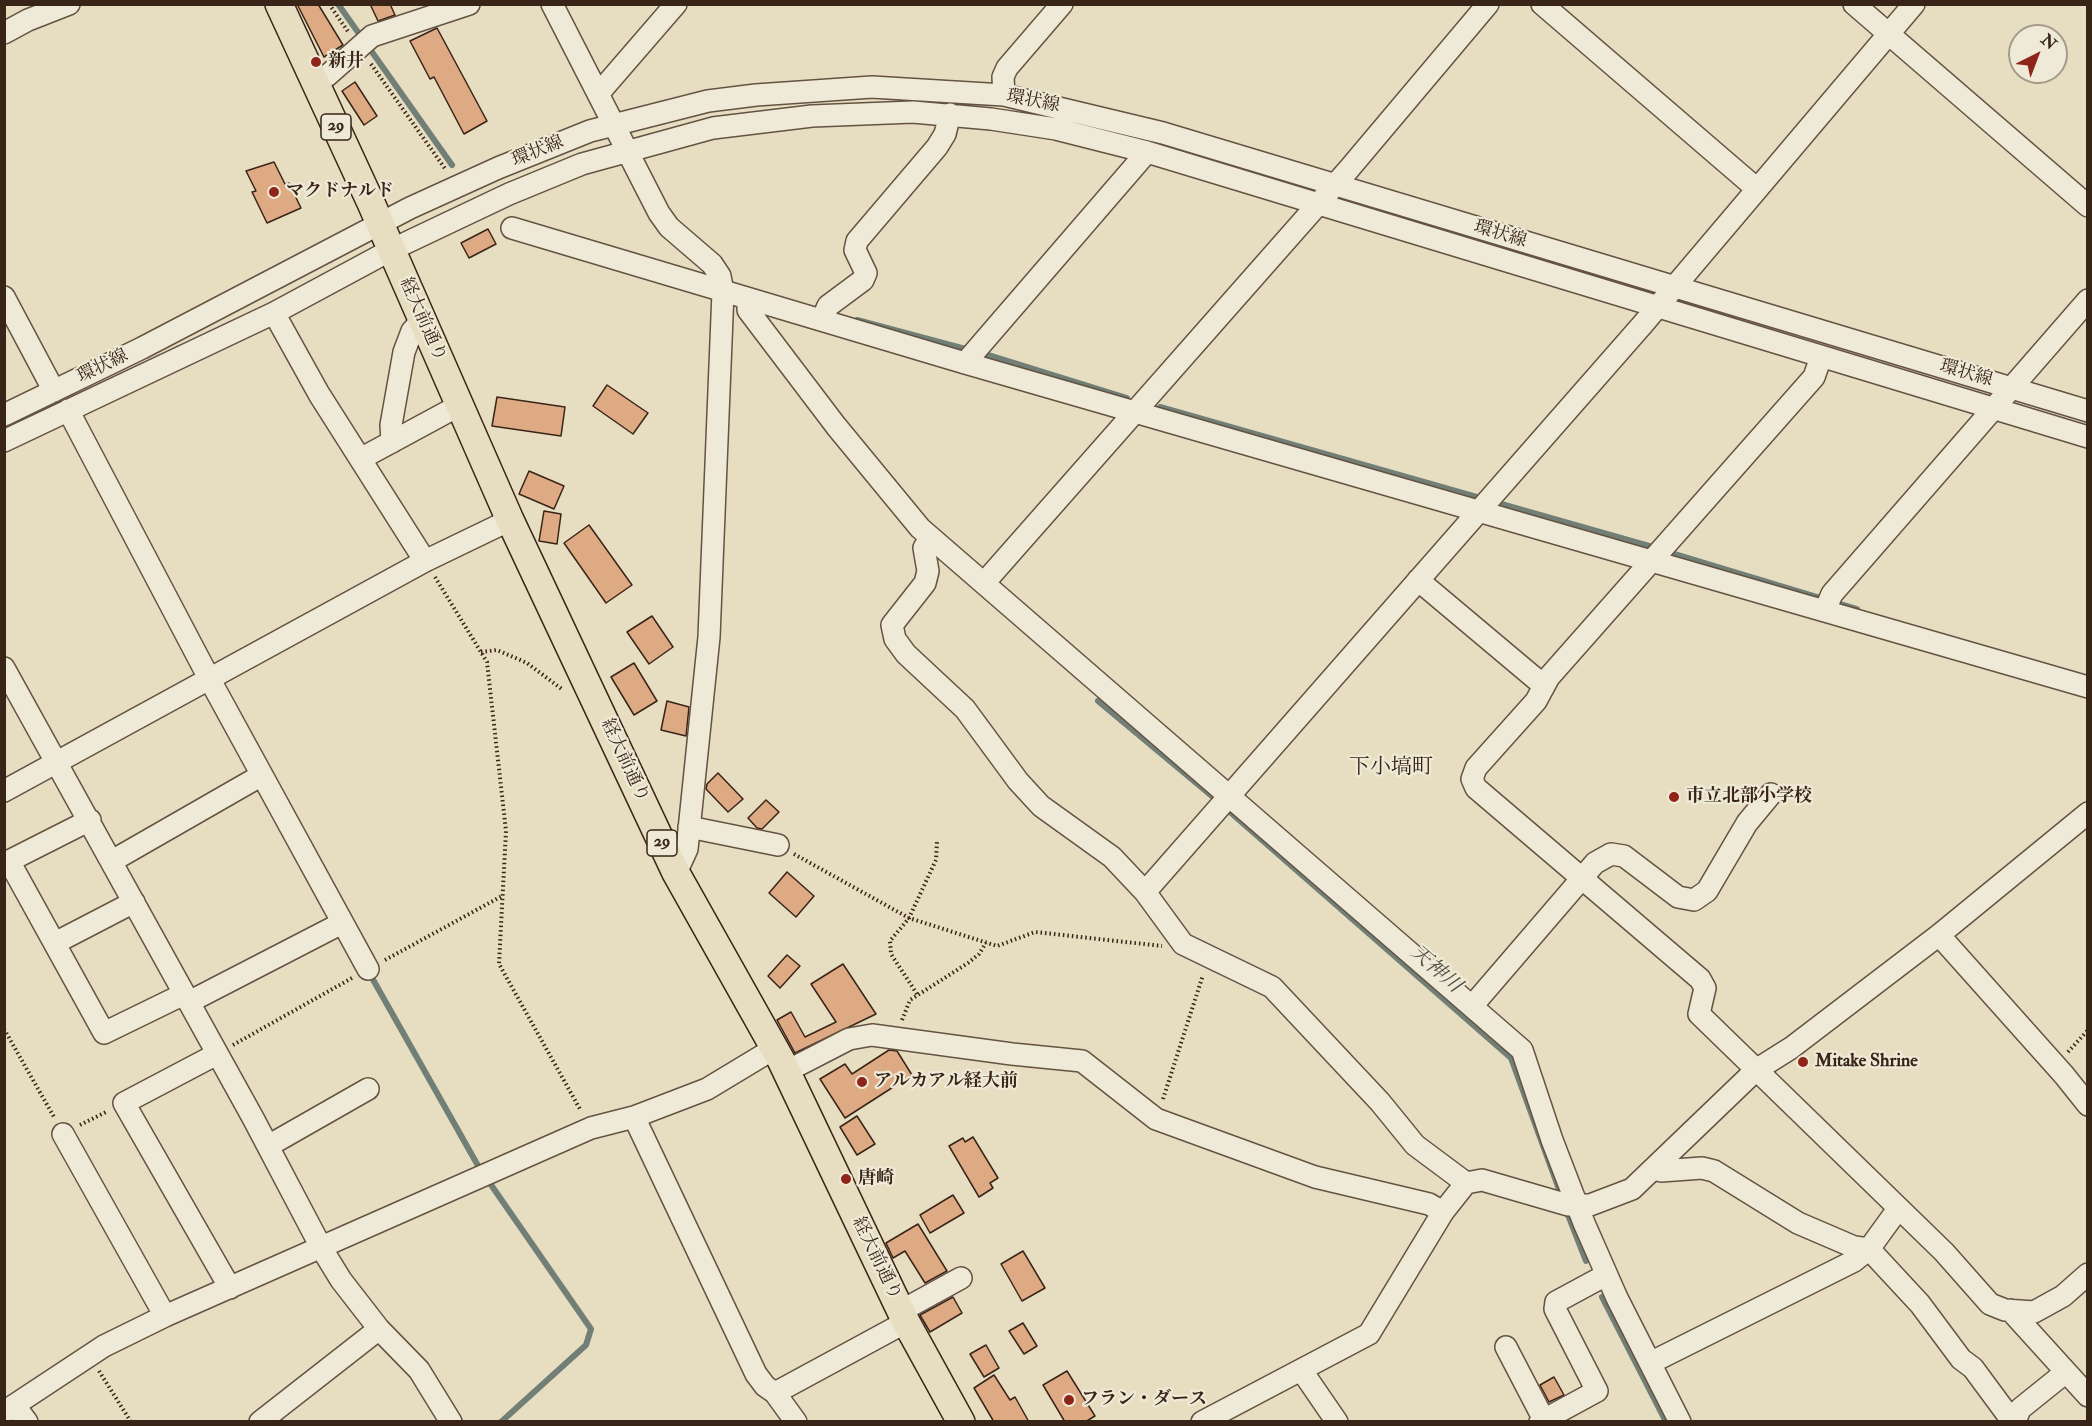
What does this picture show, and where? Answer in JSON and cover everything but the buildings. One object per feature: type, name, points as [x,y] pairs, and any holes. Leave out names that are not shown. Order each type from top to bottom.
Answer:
[{"type":"main road","name":"29","points":[[279,4],[391,250]]},
{"type":"main road","name":"経大前通り","points":[[391,250],[510,520],[676,873],[781,1060],[904,1317],[961,1422]]},
{"type":"street","points":[[4,33],[28,20],[69,4]]},
{"type":"street","points":[[315,83],[328,75],[372,36],[438,8],[469,4]]},
{"type":"street","points":[[552,4],[659,213],[669,227],[712,264],[720,276],[723,292],[709,637],[689,827],[684,859],[676,873]]},
{"type":"street","points":[[599,93],[676,4]]},
{"type":"street","points":[[1004,95],[1004,77],[1007,68],[1062,4]]},
{"type":"street","points":[[984,584],[1316,205],[1488,4]]},
{"type":"street","points":[[1542,4],[1757,189]]},
{"type":"street","points":[[1854,4],[2088,207]]},
{"type":"street","points":[[1145,892],[1674,287],[1914,4]]},
{"type":"street","name":"環状線","points":[[4,415],[142,348],[380,224],[498,168],[613,124],[708,101],[814,90],[872,87],[1004,95],[1163,133],[2088,411]]},
{"type":"street","name":"環状線","points":[[4,441],[274,312],[391,250],[537,182],[627,150],[713,128],[769,120],[865,113],[950,114],[1056,129],[1147,152],[2088,437]]},
{"type":"street","points":[[822,320],[828,306],[863,280],[866,273],[855,250],[857,241],[937,147],[945,134],[950,114]]},
{"type":"street","points":[[965,363],[1147,152]]},
{"type":"street","points":[[512,228],[748,300],[2088,687]]},
{"type":"street","points":[[4,297],[54,391]]},
{"type":"street","points":[[748,300],[748,310],[836,426],[930,538],[1473,1005],[1526,1056],[1552,1140],[1576,1205],[1606,1275],[1680,1422]]},
{"type":"street","points":[[1825,610],[1832,594],[2088,300]]},
{"type":"street","points":[[274,312],[319,394],[425,561]]},
{"type":"street","points":[[392,442],[391,425],[404,352],[412,331],[422,320]]},
{"type":"street","points":[[1821,357],[1814,377],[1543,685],[1536,701],[1476,768],[1472,778],[1476,788],[1700,979],[1705,988],[1699,1014],[1944,1252],[1990,1304],[2010,1310],[2034,1312],[2063,1296],[2088,1274]]},
{"type":"street","points":[[363,460],[460,405]]},
{"type":"street","points":[[68,410],[210,680],[368,969]]},
{"type":"street","points":[[4,791],[425,561],[510,520]]},
{"type":"street","points":[[930,538],[924,548],[928,571],[925,583],[892,625],[895,639],[920,669],[965,709],[1018,781],[1041,806],[1112,857],[1145,892],[1183,944],[1272,987],[1380,1102],[1415,1145],[1466,1183]]},
{"type":"street","points":[[1418,580],[1543,685]]},
{"type":"street","points":[[4,668],[90,820],[322,1249],[341,1280],[379,1329],[419,1370],[451,1422]]},
{"type":"street","points":[[112,861],[262,775]]},
{"type":"street","points":[[1473,1005],[1595,863],[1611,854],[1624,856],[1678,897],[1694,900],[1707,891],[1747,823],[1771,794]]},
{"type":"street","points":[[1202,1422],[1369,1334],[1443,1212],[1466,1183],[1482,1180],[1568,1205],[1590,1205],[1632,1189],[1756,1070],[1791,1048],[1939,935],[2088,813]]},
{"type":"street","points":[[90,820],[9,861],[104,1033],[187,998],[342,923]]},
{"type":"street","points":[[689,827],[778,845]]},
{"type":"street","points":[[55,943],[134,902]]},
{"type":"street","points":[[1939,935],[2056,1065],[2088,1105]]},
{"type":"street","points":[[16,1413],[104,1346],[165,1316],[322,1249],[591,1128],[634,1117],[781,1060],[849,1039],[872,1035],[1012,1054],[1083,1060],[1156,1119],[1315,1177],[1430,1204],[1443,1212]]},
{"type":"street","points":[[217,1054],[124,1103],[230,1288]]},
{"type":"street","points":[[268,1146],[368,1089]]},
{"type":"street","points":[[634,1117],[756,1374],[765,1386],[776,1393],[796,1422]]},
{"type":"street","points":[[63,1134],[165,1316]]},
{"type":"street","points":[[1656,1167],[1661,1171],[1702,1168],[1714,1171],[1798,1223],[1854,1247],[1869,1249],[1920,1304],[1961,1359],[1973,1368],[2007,1414],[2015,1421],[2020,1409],[2066,1372]]},
{"type":"street","points":[[1650,1363],[1854,1261],[1869,1249],[1898,1209]]},
{"type":"street","points":[[1506,1347],[1542,1421],[1597,1391],[1555,1309],[1556,1302],[1606,1275]]},
{"type":"street","points":[[776,1393],[904,1317],[961,1278]]},
{"type":"street","points":[[2010,1310],[2088,1396]]},
{"type":"street","points":[[260,1422],[379,1329]]},
{"type":"street","points":[[1302,1371],[1337,1422]]},
{"type":"path","points":[[329,4],[448,173]]},
{"type":"path","points":[[425,561],[487,662],[506,831],[499,964],[591,1128]]},
{"type":"path","points":[[481,652],[497,650],[527,663],[580,703],[598,707]]},
{"type":"path","points":[[917,994],[891,954],[890,941],[909,918],[936,860],[937,841]]},
{"type":"path","points":[[778,845],[909,918],[997,946],[1035,932],[1161,946],[1183,944]]},
{"type":"path","points":[[896,1038],[910,1000],[968,963],[986,943]]},
{"type":"path","points":[[1156,1119],[1208,958]]},
{"type":"path","points":[[4,1029],[63,1134],[124,1103]]},
{"type":"path","points":[[2056,1065],[2088,1030]]},
{"type":"path","points":[[90,1357],[131,1422]]},
{"type":"waterway","points":[[338,4],[452,165]]},
{"type":"waterway","points":[[857,320],[969,350]]},
{"type":"waterway","points":[[979,352],[1127,398]]},
{"type":"waterway","points":[[1160,407],[1656,548]]},
{"type":"waterway","points":[[1665,551],[1857,609]]},
{"type":"waterway","name":"天神川","points":[[1098,701],[1213,797]]},
{"type":"waterway","name":"天神川","points":[[1230,812],[1511,1058],[1560,1192]]},
{"type":"waterway","points":[[371,976],[481,1171]]},
{"type":"waterway","points":[[487,1179],[591,1329],[586,1345],[501,1422]]},
{"type":"waterway","name":"天神川","points":[[1568,1215],[1586,1261]]},
{"type":"waterway","name":"天神川","points":[[1602,1297],[1666,1422]]},
{"type":"place","name":"新井","points":[[316,62]]},
{"type":"place","name":"マクドナルド","points":[[274,192]]},
{"type":"place","name":"市立北部小学校","points":[[1674,797]]},
{"type":"place","name":"Mitake Shrine","points":[[1803,1062]]},
{"type":"place","name":"アルカアル経大前","points":[[862,1082]]},
{"type":"place","name":"唐崎","points":[[846,1179]]},
{"type":"place","name":"フラン・ダース","points":[[1069,1400]]},
{"type":"district","name":"下小塙町","points":[[1391,768]]}]
